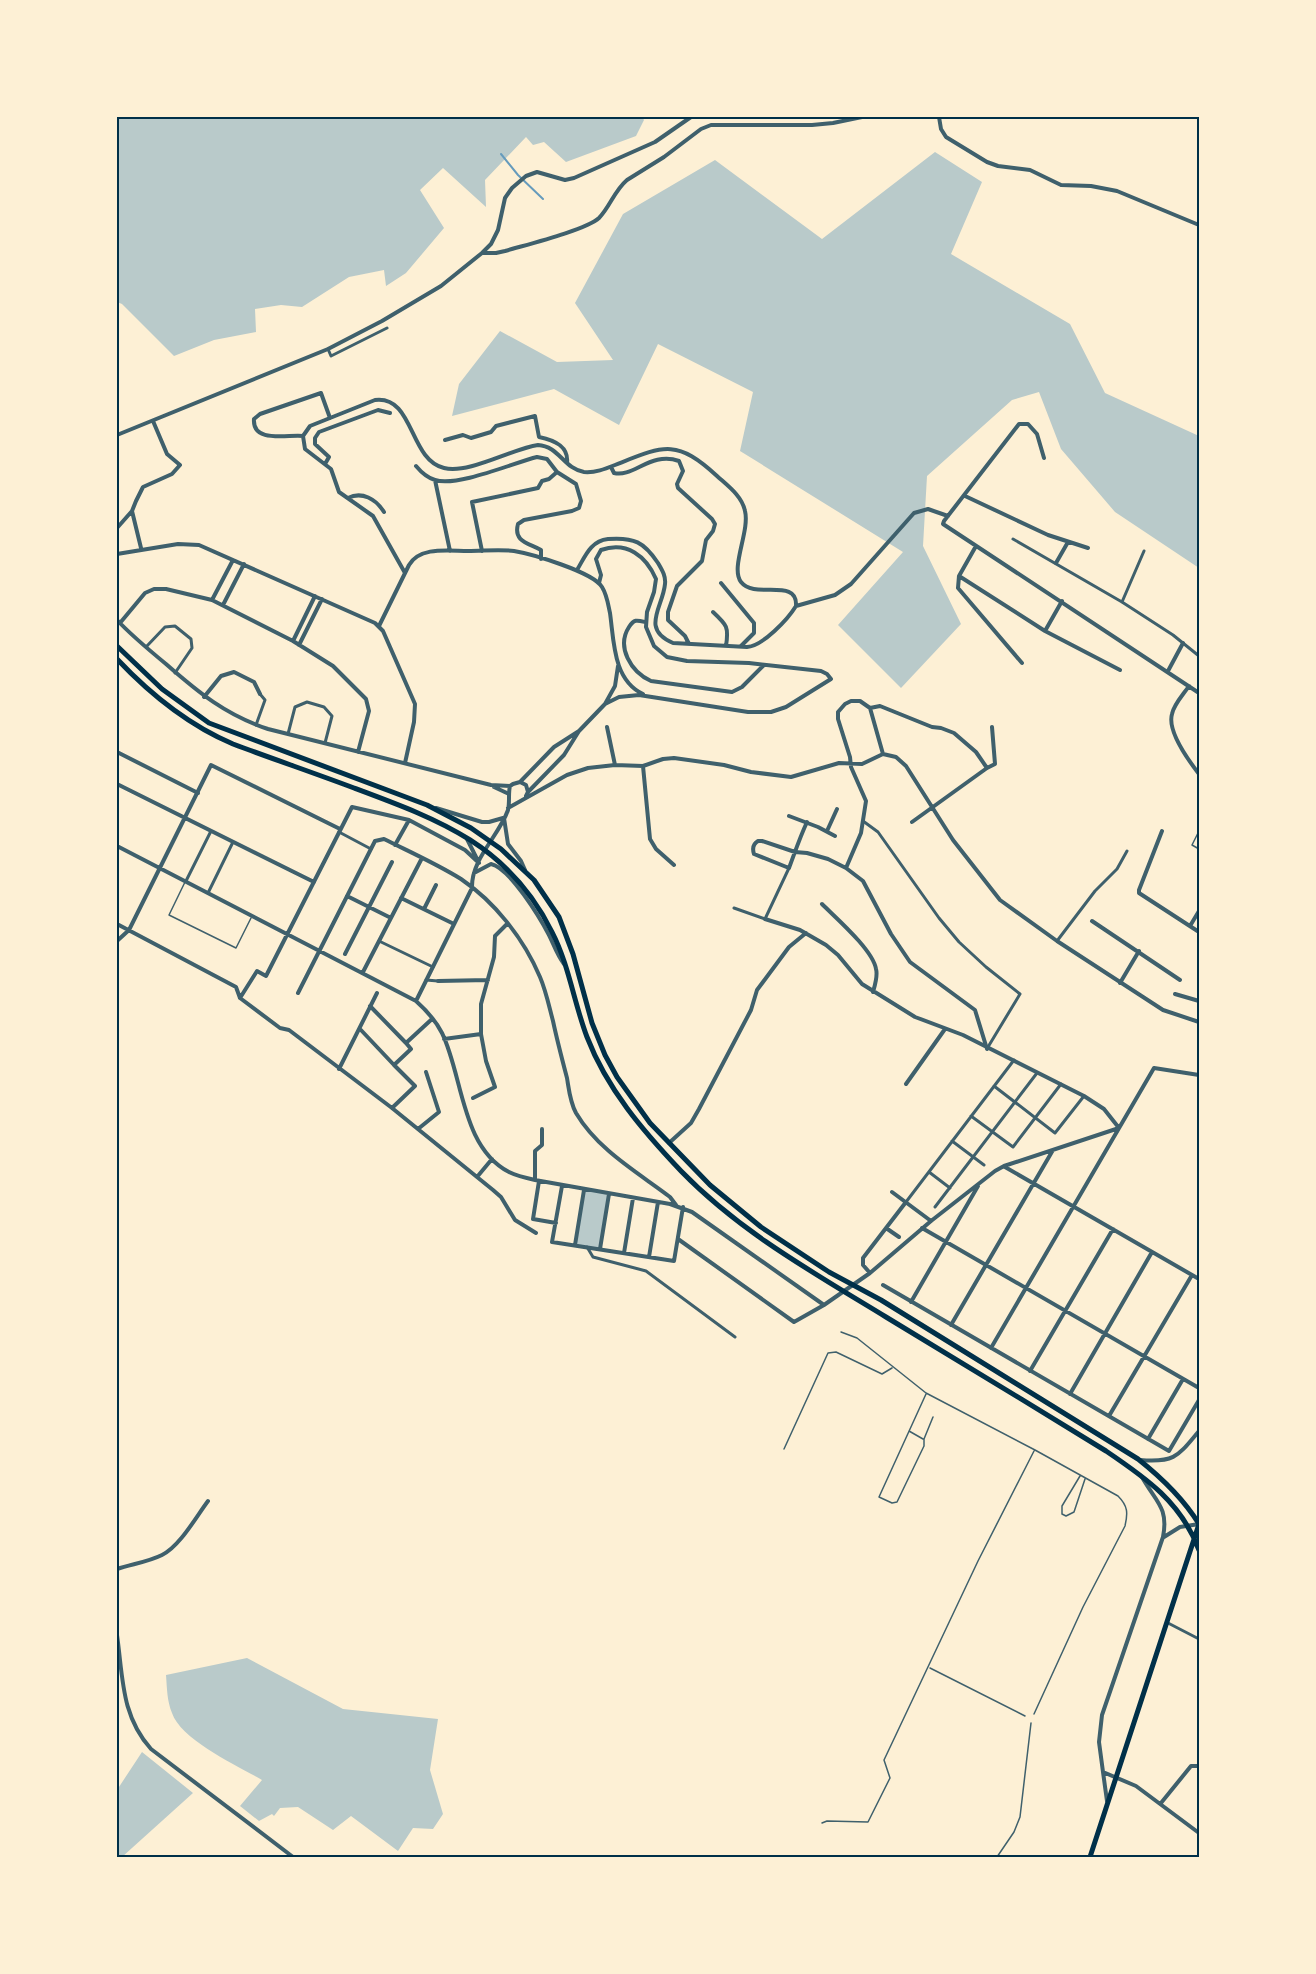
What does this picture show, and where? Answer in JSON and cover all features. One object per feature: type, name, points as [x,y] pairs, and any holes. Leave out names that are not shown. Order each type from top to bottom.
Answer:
[{"type":"main road","points":[[117,646],[162,689],[209,723],[426,806],[465,824],[491,842],[525,871],[545,895],[564,929],[592,1023],[610,1066],[634,1103],[668,1143],[710,1185],[745,1215],[829,1272],[890,1306],[1138,1459],[1189,1508],[1199,1524],[1090,1857]]},
{"type":"main road","points":[[117,659],[156,696],[205,732],[422,814],[466,836],[486,850],[508,870],[535,903],[553,934],[596,1059],[616,1092],[643,1128],[684,1173],[739,1222],[813,1274],[1106,1451],[1140,1474],[1167,1498],[1187,1525],[1199,1550]]},
{"type":"street","points":[[117,435],[328,349],[382,321],[441,285],[491,244],[498,230],[504,198],[526,176],[537,172],[561,179],[574,178],[655,141],[691,117]]},
{"type":"street","points":[[482,253],[505,251],[594,222],[616,191],[627,180],[706,126],[724,123],[823,125],[862,117]]},
{"type":"street","points":[[939,117],[941,129],[946,137],[987,162],[998,166],[1030,170],[1061,185],[1117,190],[1199,225]]},
{"type":"street","points":[[328,349],[332,356],[387,328]]},
{"type":"street","points":[[303,436],[266,435],[256,429],[254,419],[260,414],[321,393],[330,418]]},
{"type":"street","points":[[405,573],[373,516],[337,490],[331,469],[308,453],[303,445],[303,436],[310,426],[370,401],[385,400],[398,407],[426,456],[440,467],[453,469],[467,466],[538,445],[554,450],[576,470],[588,472],[611,467],[661,449],[682,451],[696,458],[732,490],[743,505],[746,524],[737,568],[739,581],[754,590],[791,592],[796,597],[796,606]]},
{"type":"street","points":[[326,464],[329,457],[315,444],[315,438],[319,432],[378,410],[390,413]]},
{"type":"street","points":[[445,440],[464,435],[471,438],[491,432],[496,426],[535,416],[539,437],[553,441],[564,448],[568,456],[567,464]]},
{"type":"street","points":[[117,528],[132,511],[143,487],[172,474],[180,465],[167,453],[153,420]]},
{"type":"street","points":[[1044,458],[1036,434],[1028,424],[1019,424],[943,525],[1199,693]]},
{"type":"street","points":[[416,466],[435,480],[443,481],[465,478],[540,457],[547,459],[557,472],[576,484],[581,501],[576,510],[524,520],[518,525],[516,532],[519,538],[541,550],[540,559]]},
{"type":"street","points":[[611,467],[616,474],[657,459],[668,458],[679,461],[684,471],[677,484],[678,488],[715,524],[706,540],[702,561],[677,586],[668,612],[668,620],[685,636],[689,645]]},
{"type":"street","points":[[482,550],[472,502],[538,488],[542,481],[549,479],[557,472]]},
{"type":"street","points":[[435,480],[450,551]]},
{"type":"street","points":[[347,498],[362,494],[384,512]]},
{"type":"street","points":[[965,496],[1048,535],[1088,549]]},
{"type":"street","points":[[577,570],[592,546],[601,540],[614,539],[645,546],[662,568],[665,578],[655,616],[657,631],[673,644],[752,647],[761,643],[796,606],[828,598],[851,584],[914,513],[928,509],[948,516]]},
{"type":"street","points":[[132,511],[141,549]]},
{"type":"street","points":[[1013,539],[1122,602],[1199,656]]},
{"type":"street","points":[[1056,563],[1068,542]]},
{"type":"street","points":[[117,554],[149,547],[193,544],[244,564],[379,626],[415,704],[414,722],[405,764]]},
{"type":"street","points":[[976,546],[959,576],[958,588],[1022,663]]},
{"type":"street","points":[[520,782],[554,747],[579,731],[605,705],[625,695],[748,712],[771,712],[786,707],[831,679],[821,671],[765,664],[687,661],[662,654],[654,646],[646,622],[656,579],[639,554],[615,548],[601,550],[596,559],[601,575],[599,583]]},
{"type":"street","points":[[379,626],[412,560],[420,554],[450,551],[513,551],[577,570],[589,575],[599,583],[606,593],[622,675],[628,684],[651,697]]},
{"type":"street","points":[[1122,602],[1144,551]]},
{"type":"street","points":[[212,600],[233,560]]},
{"type":"street","points":[[223,605],[244,564]]},
{"type":"street","points":[[959,576],[1045,631],[1120,670]]},
{"type":"street","points":[[721,583],[755,627],[753,633],[740,646]]},
{"type":"street","points":[[358,752],[369,711],[366,699],[333,666],[293,641],[212,600],[166,589],[154,589],[141,597],[118,622],[204,697],[225,711],[256,725],[358,752],[491,785],[510,786],[520,782],[526,785],[528,792]]},
{"type":"street","points":[[293,641],[315,596]]},
{"type":"street","points":[[300,645],[322,599]]},
{"type":"street","points":[[1045,631],[1062,601]]},
{"type":"street","points":[[713,612],[726,626],[728,634],[726,646]]},
{"type":"street","points":[[646,622],[638,620],[633,622],[625,632],[623,640],[633,668],[643,678],[651,681],[732,692],[742,687],[765,664]]},
{"type":"street","points":[[146,647],[165,627],[175,626],[190,639],[192,648],[175,673]]},
{"type":"street","points":[[1168,671],[1183,643]]},
{"type":"street","points":[[605,705],[615,686],[618,662]]},
{"type":"street","points":[[204,697],[221,676],[234,672],[254,682],[265,700],[256,725]]},
{"type":"street","points":[[1189,686],[1174,709],[1171,721],[1176,738],[1199,774]]},
{"type":"street","points":[[846,868],[861,833],[866,801],[850,763],[838,719],[838,712],[844,704],[851,701],[860,702],[870,708],[880,706],[932,727],[954,733],[976,752],[987,768]]},
{"type":"street","points":[[288,734],[295,707],[307,702],[324,708],[332,716],[325,743]]},
{"type":"street","points":[[870,708],[883,754]]},
{"type":"street","points":[[607,727],[615,765]]},
{"type":"street","points":[[912,822],[995,764],[992,727]]},
{"type":"street","points":[[526,797],[528,792],[564,755],[579,731]]},
{"type":"street","points":[[117,752],[198,792]]},
{"type":"street","points":[[508,808],[578,771],[615,765],[643,766],[674,758],[791,777],[839,763],[862,764],[883,754],[890,755],[901,761],[911,773],[953,840],[1000,900],[1057,941],[1163,1010],[1199,1022]]},
{"type":"street","points":[[117,940],[129,930],[212,765],[371,849]]},
{"type":"street","points":[[643,766],[650,838],[656,849],[674,865]]},
{"type":"street","points":[[117,784],[314,882]]},
{"type":"street","points":[[491,785],[510,795],[516,801],[520,801]]},
{"type":"street","points":[[416,1001],[472,888],[479,862],[504,818],[508,808],[510,786]]},
{"type":"street","points":[[426,806],[482,822],[504,818]]},
{"type":"street","points":[[240,998],[257,971],[266,976],[352,807],[410,820],[465,850],[479,862]]},
{"type":"street","points":[[827,831],[837,809]]},
{"type":"street","points":[[789,816],[835,836]]},
{"type":"street","points":[[504,818],[508,844],[521,861],[525,871]]},
{"type":"street","points":[[396,845],[410,820]]},
{"type":"street","points":[[863,821],[878,832],[959,942],[1020,994],[987,1049]]},
{"type":"street","points":[[765,919],[807,822]]},
{"type":"street","points":[[186,881],[211,831]]},
{"type":"street","points":[[1162,831],[1139,892],[1199,932]]},
{"type":"street","points":[[466,836],[479,862]]},
{"type":"street","points":[[298,993],[375,841],[384,839],[446,870],[487,901],[523,944],[541,978],[571,1101],[590,1133],[605,1148],[670,1197],[677,1205]]},
{"type":"street","points":[[789,868],[756,856],[753,850],[755,843],[762,841],[795,852],[820,856],[846,868],[866,886],[891,934],[910,962],[975,1010],[987,1049]]},
{"type":"street","points":[[208,892],[233,842]]},
{"type":"street","points":[[117,846],[416,1001],[432,1018],[444,1039],[476,1137],[492,1159],[510,1173],[561,1186],[683,1207],[824,1305]]},
{"type":"street","points":[[1057,941],[1095,891],[1117,869],[1127,852]]},
{"type":"street","points":[[363,972],[422,858]]},
{"type":"street","points":[[345,954],[392,862]]},
{"type":"street","points":[[474,874],[491,864],[501,869],[532,906],[557,955],[566,967]]},
{"type":"street","points":[[424,909],[436,885]]},
{"type":"street","points":[[347,896],[391,918]]},
{"type":"street","points":[[401,898],[454,924]]},
{"type":"street","points":[[822,904],[874,961],[877,975],[873,992]]},
{"type":"street","points":[[734,908],[806,933],[835,952],[862,984],[873,992],[915,1017],[963,1035],[987,1049],[1084,1095],[1109,1114],[1119,1128]]},
{"type":"street","points":[[1190,926],[1199,911]]},
{"type":"street","points":[[1092,921],[1180,980]]},
{"type":"street","points":[[117,924],[236,987],[240,998],[280,1028],[289,1030],[392,1108],[501,1197],[515,1220],[536,1233]]},
{"type":"street","points":[[464,1101],[495,1087],[486,1061],[481,1034],[481,1004],[494,957],[495,936],[507,924]]},
{"type":"street","points":[[668,1143],[691,1123],[751,1010],[757,990],[789,947],[806,933]]},
{"type":"street","points":[[380,941],[433,967]]},
{"type":"street","points":[[1120,983],[1139,951]]},
{"type":"street","points":[[426,980],[488,980]]},
{"type":"street","points":[[339,1069],[377,993]]},
{"type":"street","points":[[1175,994],[1199,1001]]},
{"type":"street","points":[[370,1006],[411,1049],[394,1065]]},
{"type":"street","points":[[406,1043],[432,1018]]},
{"type":"street","points":[[359,1028],[415,1086],[392,1108]]},
{"type":"street","points":[[906,1084],[945,1029]]},
{"type":"street","points":[[444,1039],[481,1034]]},
{"type":"street","points":[[870,1272],[863,1265],[863,1258],[1014,1060]]},
{"type":"street","points":[[991,1348],[1154,1068],[1199,1076]]},
{"type":"street","points":[[418,1129],[439,1112],[426,1072]]},
{"type":"street","points":[[936,1207],[1037,1073]]},
{"type":"street","points":[[971,1116],[1013,1147],[1061,1084]]},
{"type":"street","points":[[994,1086],[1055,1133],[1084,1095]]},
{"type":"street","points":[[678,1239],[794,1322],[844,1293],[922,1228],[1004,1166],[1119,1128]]},
{"type":"street","points":[[542,1129],[542,1145],[535,1151],[537,1181],[533,1219],[556,1223]]},
{"type":"street","points":[[952,1141],[984,1165]]},
{"type":"street","points":[[951,1325],[1053,1150]]},
{"type":"street","points":[[477,1177],[492,1159]]},
{"type":"street","points":[[1004,1166],[1199,1279]]},
{"type":"street","points":[[929,1172],[950,1188]]},
{"type":"street","points":[[911,1302],[981,1182]]},
{"type":"street","points":[[561,1186],[552,1242],[674,1261],[683,1207]]},
{"type":"street","points":[[575,1245],[584,1190]]},
{"type":"street","points":[[892,1192],[931,1221]]},
{"type":"street","points":[[600,1249],[609,1194]]},
{"type":"street","points":[[624,1253],[633,1198]]},
{"type":"street","points":[[649,1257],[658,1202]]},
{"type":"street","points":[[886,1228],[899,1237]]},
{"type":"street","points":[[922,1228],[1199,1388]]},
{"type":"street","points":[[1030,1371],[1113,1229]]},
{"type":"street","points":[[587,1247],[593,1257],[646,1271],[735,1336]]},
{"type":"street","points":[[1070,1394],[1152,1252]]},
{"type":"street","points":[[1109,1416],[1192,1275]]},
{"type":"street","points":[[883,1286],[1169,1451],[1199,1400]]},
{"type":"street","points":[[1148,1439],[1183,1378]]},
{"type":"street","points":[[1138,1459],[1172,1458],[1182,1452],[1199,1431]]},
{"type":"street","points":[[1107,1802],[1099,1742],[1102,1715],[1166,1526],[1163,1510],[1140,1474]]},
{"type":"street","points":[[117,1569],[162,1556],[170,1551],[208,1501]]},
{"type":"street","points":[[1164,1537],[1187,1525],[1199,1524]]},
{"type":"street","points":[[1166,1622],[1199,1639]]},
{"type":"street","points":[[117,1635],[128,1711],[133,1725],[144,1742],[293,1857]]},
{"type":"street","points":[[1161,1803],[1191,1766],[1199,1766]]},
{"type":"street","points":[[1103,1772],[1136,1786],[1199,1833]]},
{"type":"lane","points":[[1199,831],[1192,844],[1199,849]]},
{"type":"lane","points":[[186,881],[169,915],[236,948],[252,915]]},
{"type":"lane","points":[[841,1332],[857,1338],[926,1393],[1118,1496],[1126,1507],[1128,1512],[1125,1526],[1083,1607],[1034,1714]]},
{"type":"lane","points":[[784,1449],[828,1353],[836,1352],[882,1374],[893,1367]]},
{"type":"lane","points":[[926,1393],[879,1497],[892,1503],[897,1502],[924,1446],[924,1439],[933,1417]]},
{"type":"lane","points":[[909,1431],[924,1439]]},
{"type":"lane","points":[[822,1823],[827,1821],[868,1822],[890,1778],[884,1760],[978,1561],[1035,1450]]},
{"type":"lane","points":[[1081,1475],[1062,1506],[1062,1514],[1066,1516],[1074,1512],[1085,1478]]},
{"type":"lane","points":[[929,1668],[1025,1716]]},
{"type":"lane","points":[[997,1857],[1014,1832],[1020,1817],[1030,1723]]},
{"type":"shaded area","points":[[117,117],[642,117],[644,120],[636,136],[566,162],[544,142],[533,145],[526,137],[485,180],[486,207],[443,168],[420,190],[444,228],[406,273],[386,286],[384,270],[349,277],[302,307],[281,305],[255,309],[256,332],[214,340],[174,356],[122,304],[117,302]]},
{"type":"shaded area","points":[[935,152],[982,182],[951,254],[1070,324],[1105,393],[1199,436],[1199,568],[1115,512],[1061,449],[1039,392],[1012,400],[927,476],[923,546],[961,624],[901,688],[838,625],[903,552],[740,451],[753,392],[658,344],[619,425],[554,389],[452,416],[459,384],[500,331],[557,362],[613,360],[575,303],[623,214],[715,160],[822,239]]},
{"type":"shaded area","points":[[584,1190],[609,1194],[600,1249],[575,1245]]},
{"type":"shaded area","points":[[247,1658],[343,1709],[438,1719],[430,1770],[443,1814],[433,1829],[413,1828],[398,1851],[351,1816],[333,1830],[298,1807],[280,1808],[274,1816],[272,1814],[259,1821],[240,1806],[262,1780],[211,1751],[186,1733],[172,1713],[166,1675]]},
{"type":"shaded area","points":[[142,1752],[193,1793],[122,1857],[117,1857],[117,1790]]},
{"type":"waterway","points":[[501,154],[518,175],[543,199]]}]
